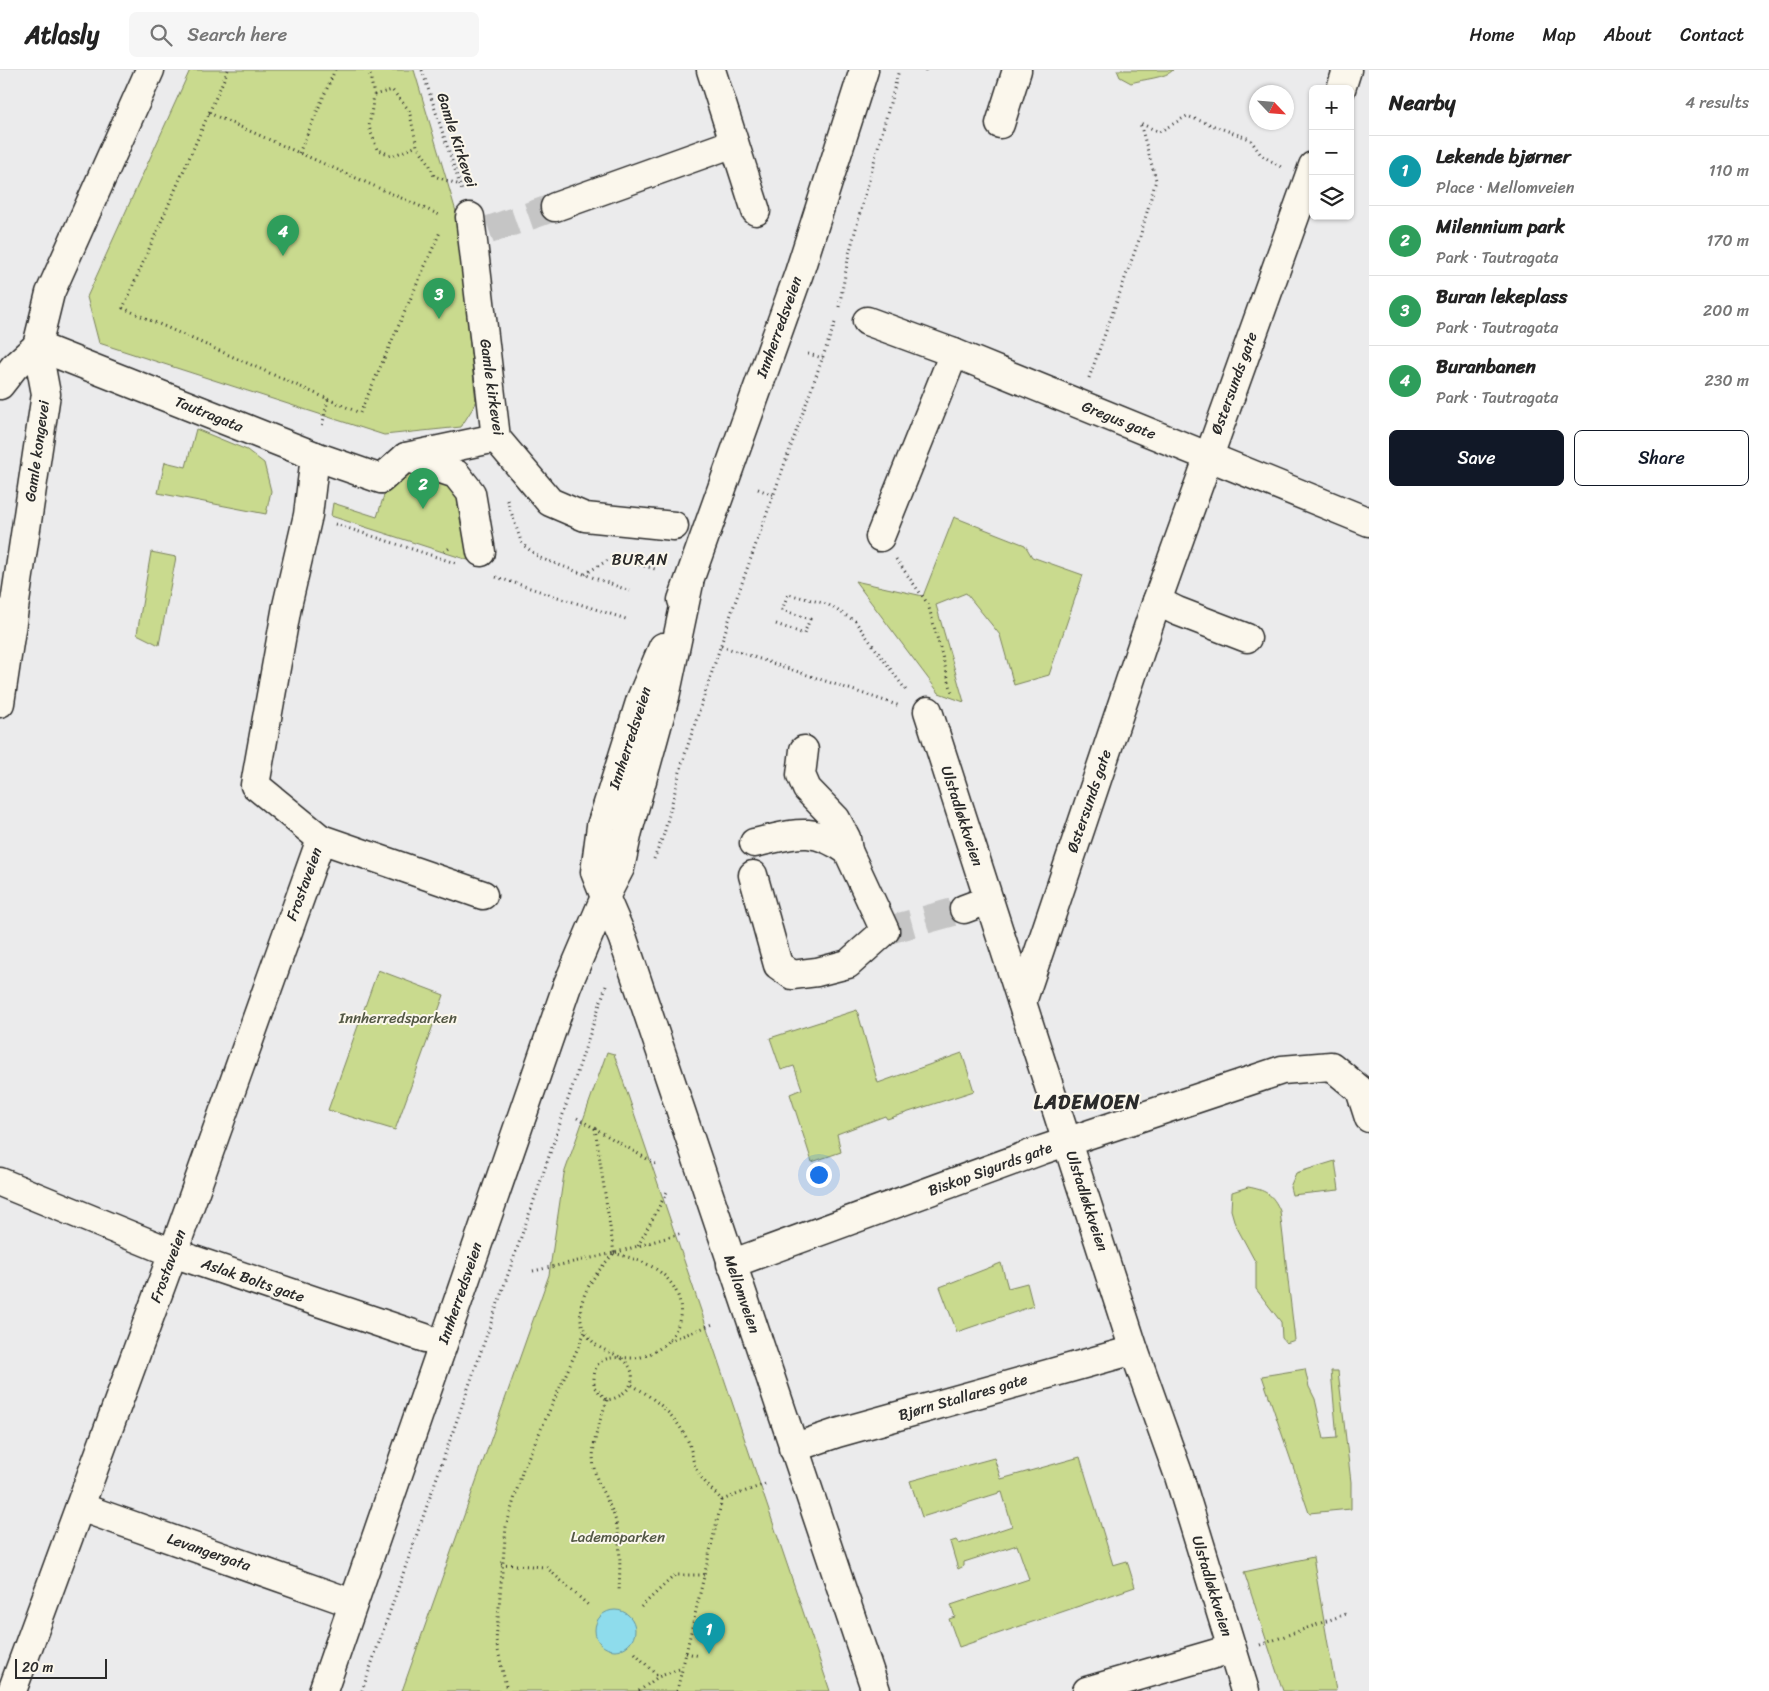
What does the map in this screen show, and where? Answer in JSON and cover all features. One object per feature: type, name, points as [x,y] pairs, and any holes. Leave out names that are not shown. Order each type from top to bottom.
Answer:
[{"type":"street","name":"Gamle kongevei","points":[[0,702],[46,394],[37,346],[50,293],[150,70]]},
{"type":"street","points":[[711,70],[756,211]]},
{"type":"street","name":"Innherredsveien","points":[[323,1691],[566,986],[605,897],[595,872],[602,826],[641,699],[689,583],[713,509],[799,273],[864,70]]},
{"type":"street","points":[[1000,124],[1017,70]]},
{"type":"street","points":[[1342,85],[1347,70]]},
{"type":"street","points":[[555,207],[734,144]]},
{"type":"street","name":"Østersunds gate","points":[[1022,1002],[1157,601],[1309,175]]},
{"type":"street","name":"Gamle kirkevei","points":[[470,225],[496,438],[550,502],[585,518],[674,526]]},
{"type":"street","name":"Gregus gate","points":[[867,321],[954,353],[1369,522]]},
{"type":"street","points":[[5,371],[37,346]]},
{"type":"street","name":"Tautragata","points":[[37,346],[314,456],[381,479],[406,457]]},
{"type":"street","points":[[880,537],[954,353]]},
{"type":"street","points":[[406,457],[496,438]]},
{"type":"street","name":"Frostaveien","points":[[314,456],[308,515],[287,606],[255,785],[320,839],[483,895]]},
{"type":"street","points":[[406,457],[456,474],[471,493],[481,552]]},
{"type":"street","points":[[1157,601],[1177,611],[1247,638]]},
{"type":"street","name":"Ulstadløkkveien","points":[[928,711],[976,905],[1022,1002],[1134,1350],[1178,1473],[1245,1691]]},
{"type":"street","points":[[754,875],[778,965],[792,975],[817,972],[848,964],[885,931],[848,851],[846,838],[836,819],[806,790],[801,775],[804,750]]},
{"type":"street","points":[[754,843],[797,834],[817,834],[848,851]]},
{"type":"street","name":"Frostaveien","points":[[12,1691],[173,1253],[320,839]]},
{"type":"street","name":"Mellomveien","points":[[605,897],[623,939],[876,1691]]},
{"type":"street","name":"Biskop Sigurds gate","points":[[731,1264],[1068,1141],[1282,1070],[1331,1066],[1360,1090],[1369,1118]]},
{"type":"street","name":"Aslak Bolts gate","points":[[0,1182],[173,1253],[425,1338]]},
{"type":"street","name":"Bjørn Stallares gate","points":[[793,1448],[1134,1350]]},
{"type":"street","name":"Levangergata","points":[[80,1507],[338,1598]]},
{"type":"street","points":[[1087,1691],[1231,1649]]},
{"type":"path","points":[[208,113],[470,225],[360,413],[123,308],[208,113],[228,70]]},
{"type":"path","points":[[299,153],[335,70]]},
{"type":"path","points":[[369,70],[374,95],[370,127],[377,149],[392,156],[417,146]]},
{"type":"path","name":"Gamle Kirkevei","points":[[422,70],[460,185],[470,225]]},
{"type":"path","points":[[651,868],[664,834],[684,760],[721,646],[838,313],[849,254],[899,70]]},
{"type":"path","points":[[374,95],[392,90],[408,110],[417,146],[429,163],[434,176],[460,185]]},
{"type":"path","points":[[1079,404],[1140,237],[1156,180],[1140,123],[1159,132],[1187,116],[1250,139],[1261,155],[1279,166],[1309,170]]},
{"type":"path","points":[[808,354],[823,358]]},
{"type":"path","points":[[314,456],[328,399]]},
{"type":"path","points":[[758,489],[774,495]]},
{"type":"path","points":[[721,646],[897,705],[928,711],[955,702],[928,604],[880,537]]},
{"type":"path","points":[[585,575],[613,557],[654,568]]},
{"type":"path","points":[[776,624],[804,634],[810,620],[782,610],[788,594],[827,604],[855,620],[916,704],[928,711]]},
{"type":"path","points":[[362,1691],[537,1192],[608,981]]},
{"type":"path","points":[[577,1118],[659,1166]]},
{"type":"path","points":[[594,1128],[614,1253],[589,1282],[582,1298],[580,1315],[585,1332],[594,1343],[607,1352],[623,1359],[633,1376],[632,1385],[618,1399],[608,1400],[594,1387],[593,1374],[599,1363],[608,1358],[623,1359],[641,1357],[668,1341],[713,1324]]},
{"type":"path","points":[[638,1246],[668,1190]]},
{"type":"path","points":[[533,1271],[614,1253],[683,1233]]},
{"type":"path","points":[[614,1253],[646,1263],[670,1282],[679,1296],[681,1314],[678,1328],[668,1341]]},
{"type":"path","points":[[507,1691],[496,1641],[501,1564],[506,1528],[523,1469],[585,1332]]},
{"type":"path","points":[[632,1385],[665,1407],[674,1418],[688,1442],[695,1465],[707,1485],[722,1500]]},
{"type":"path","points":[[608,1400],[597,1431],[594,1453],[596,1475],[608,1499],[617,1528],[621,1553],[619,1592]]},
{"type":"path","points":[[722,1500],[768,1483]]},
{"type":"path","points":[[677,1691],[722,1500]]},
{"type":"path","points":[[501,1564],[546,1567],[588,1605]]},
{"type":"path","points":[[641,1607],[675,1576],[704,1575]]},
{"type":"path","points":[[1257,1646],[1346,1614]]},
{"type":"path","points":[[635,1653],[658,1677]]},
{"type":"path","points":[[686,1654],[700,1656]]},
{"type":"path","points":[[639,1691],[658,1677],[682,1668]]},
{"type":"green space","points":[[190,70],[414,70],[457,215],[476,403],[461,427],[384,435],[99,343],[87,297]]},
{"type":"green space","points":[[1117,70],[1173,70],[1160,77],[1131,83],[1120,77]]},
{"type":"green space","points":[[196,429],[247,450],[264,463],[271,491],[266,514],[158,493],[165,462],[186,467]]},
{"type":"green space","points":[[410,466],[452,480],[464,496],[474,562],[331,516],[333,503],[377,517],[387,486]]},
{"type":"green space","points":[[954,517],[1025,545],[1032,557],[1083,575],[1049,675],[1014,685],[1000,635],[966,593],[936,605],[964,702],[939,693],[855,581],[923,596]]},
{"type":"green space","points":[[151,552],[176,557],[159,645],[137,634]]},
{"type":"green space","name":"Innherredsparken","points":[[378,970],[444,995],[395,1130],[328,1110]]},
{"type":"green space","points":[[857,1010],[878,1083],[962,1053],[974,1091],[887,1119],[885,1116],[837,1134],[841,1152],[812,1162],[790,1094],[802,1089],[794,1066],[781,1070],[770,1038]]},
{"type":"green space","name":"Lademoparken","points":[[607,1052],[614,1054],[830,1691],[402,1691],[549,1275],[564,1174]]},
{"type":"green space","points":[[1335,1161],[1339,1190],[1292,1195],[1290,1187],[1296,1173]]},
{"type":"green space","points":[[1248,1187],[1268,1194],[1280,1211],[1295,1340],[1286,1343],[1282,1338],[1281,1322],[1256,1289],[1256,1263],[1235,1224],[1231,1210],[1232,1192]]},
{"type":"green space","points":[[1001,1263],[1008,1288],[1027,1283],[1033,1306],[957,1332],[940,1287]]},
{"type":"green space","points":[[1305,1369],[1309,1387],[1315,1399],[1324,1439],[1337,1438],[1331,1371],[1338,1371],[1351,1482],[1351,1509],[1309,1513],[1262,1376]]},
{"type":"green space","points":[[1080,1457],[1113,1565],[1127,1561],[1135,1587],[959,1647],[949,1619],[955,1617],[951,1605],[1029,1579],[1017,1545],[964,1562],[964,1566],[958,1569],[950,1542],[956,1540],[959,1544],[1012,1526],[1002,1492],[922,1517],[910,1481],[994,1458],[1001,1479]]},
{"type":"green space","points":[[1313,1557],[1336,1691],[1283,1691],[1244,1572]]},
{"type":"water","points":[[619,1610],[626,1613],[632,1619],[635,1630],[634,1638],[626,1647],[619,1650],[611,1650],[604,1647],[596,1638],[595,1626],[598,1619],[607,1611]]},
{"type":"tunnel","points":[[489,230],[555,207]]},
{"type":"tunnel","points":[[885,931],[964,909]]},
{"type":"place","name":"Buranbanen","points":[[283,256]]},
{"type":"place","name":"Buran lekeplass","points":[[439,319]]},
{"type":"place","name":"Milennium park","points":[[423,509]]},
{"type":"place","name":"Lekende bjørner","points":[[709,1654]]},
{"type":"district","name":"BURAN","points":[[640,559]]},
{"type":"district","name":"LADEMOEN","points":[[1087,1102]]}]
